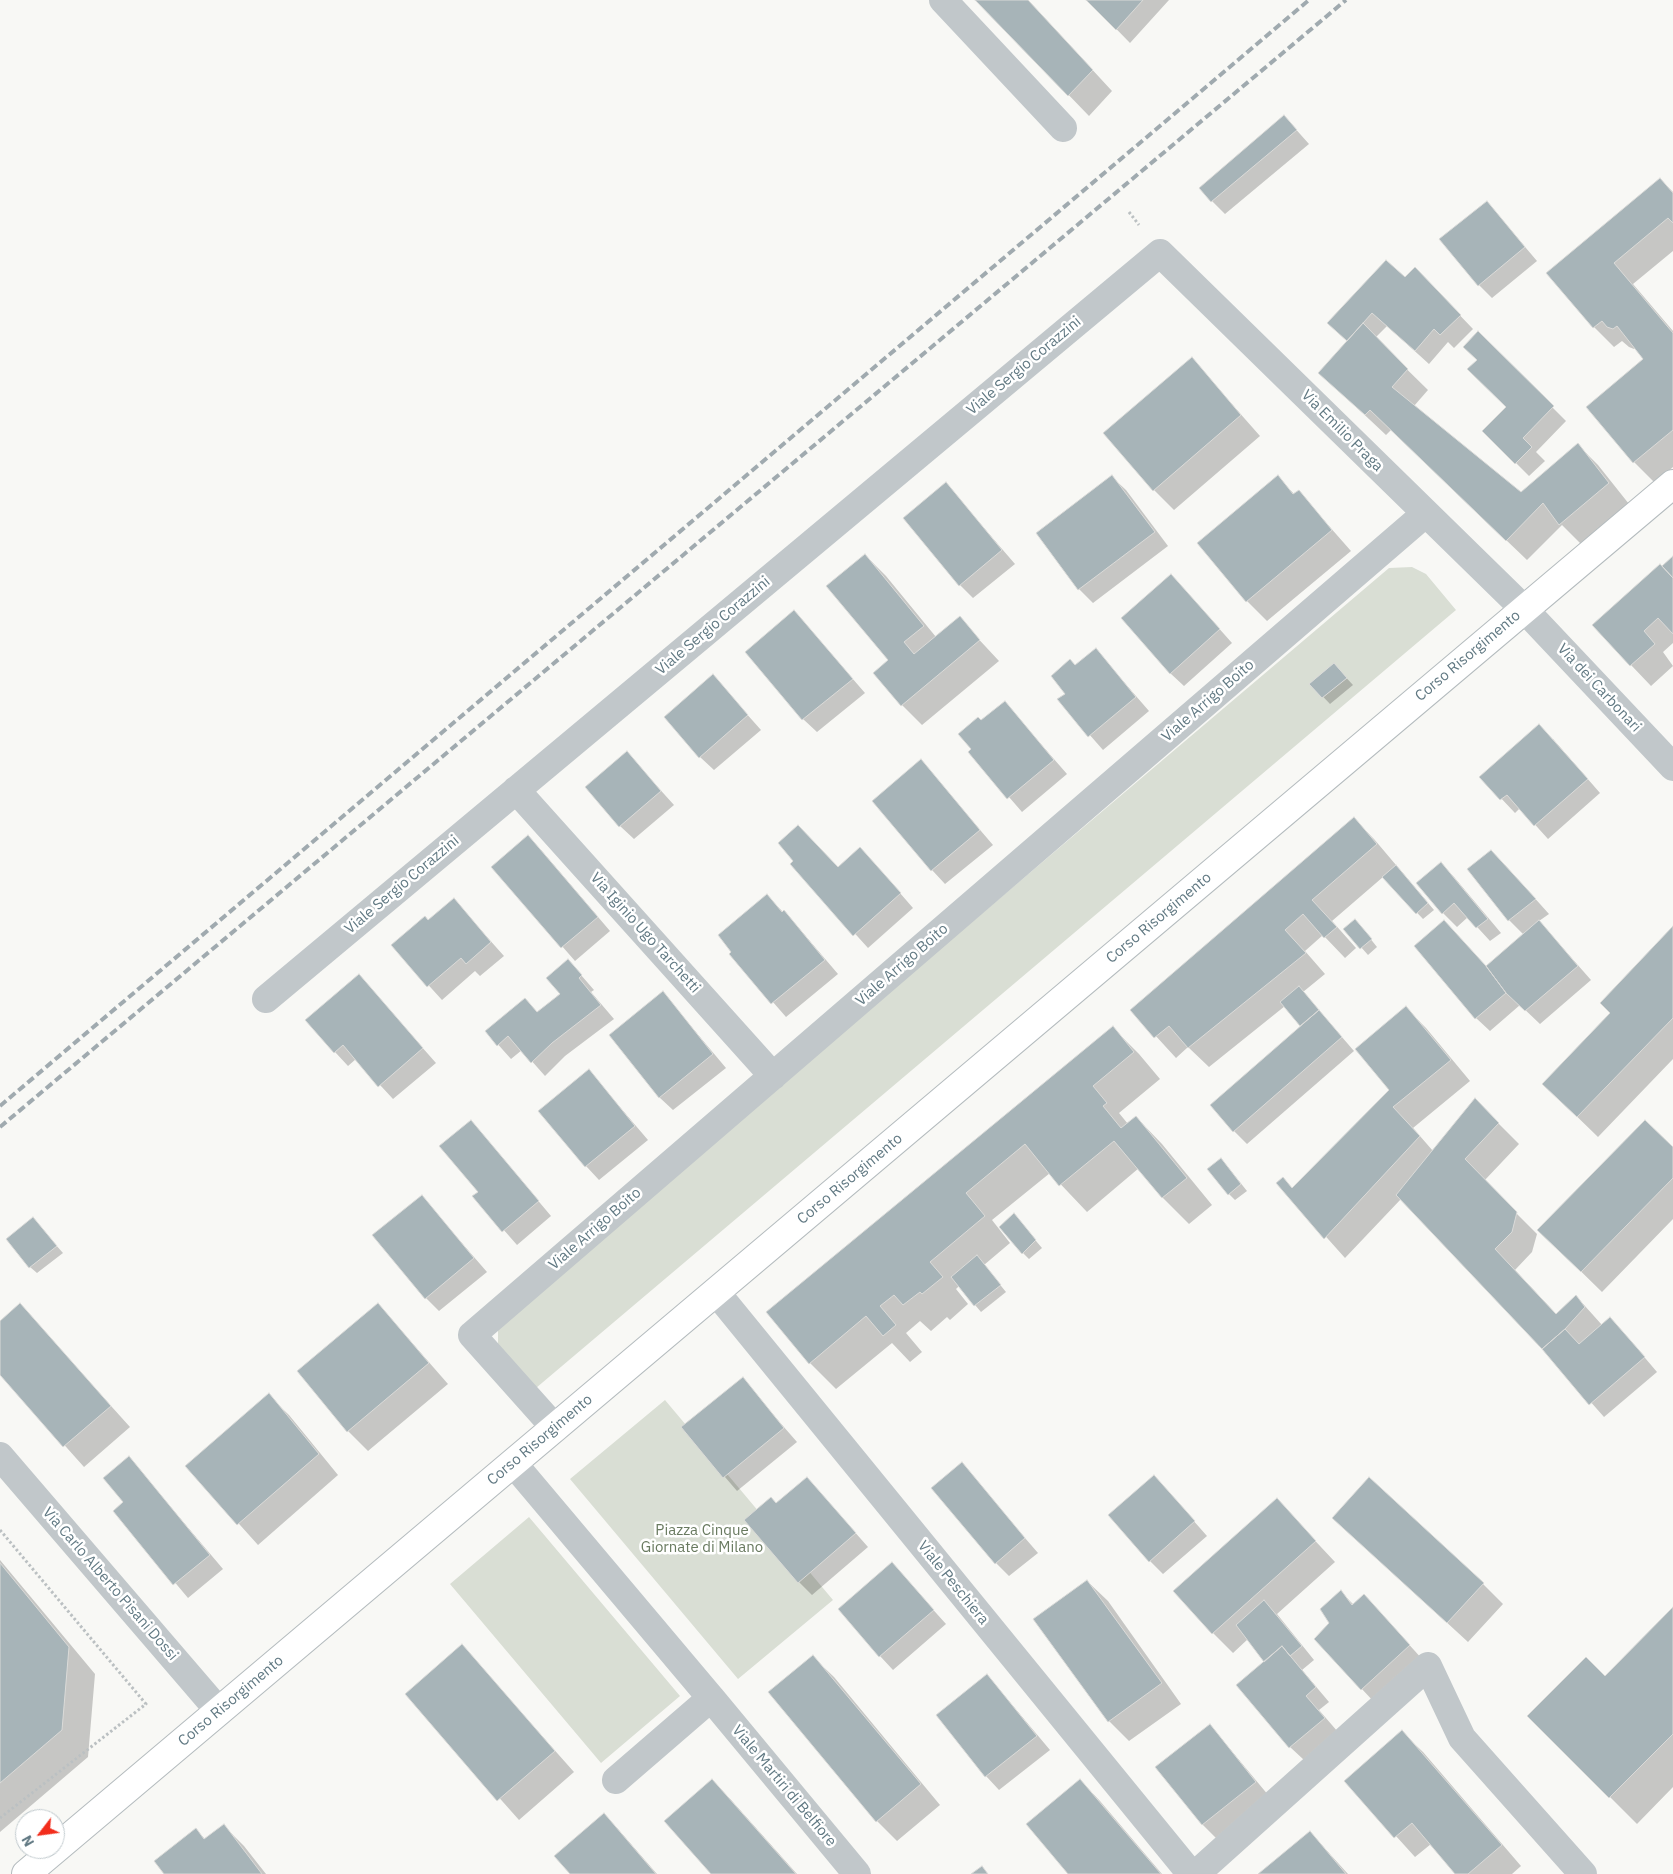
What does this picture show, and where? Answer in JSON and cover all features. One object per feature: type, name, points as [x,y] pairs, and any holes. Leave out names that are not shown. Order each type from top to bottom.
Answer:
[{"type":"main road","name":"Corso Risorgimento","points":[[26,1874],[1673,484]]},
{"type":"street","points":[[943,0],[1063,128]]},
{"type":"street","name":"Via Emilio Praga","points":[[1160,253],[1524,609]]},
{"type":"street","name":"Viale Sergio Corazzini","points":[[266,999],[1160,253]]},
{"type":"street","name":"Viale Arrigo Boito","points":[[555,1428],[472,1335],[1425,514]]},
{"type":"street","name":"Via dei Carbonari","points":[[1524,609],[1673,767]]},
{"type":"street","name":"Via Iginio Ugo Tarchetti","points":[[516,790],[773,1076]]},
{"type":"street","name":"Viale Peschiera","points":[[716,1292],[1191,1874]]},
{"type":"street","name":"Via Carlo Alberto Pisani Dossi","points":[[0,1456],[219,1711]]},
{"type":"street","points":[[513,1462],[711,1698],[616,1780]]},
{"type":"street","points":[[1196,1874],[1428,1666],[1462,1738],[1583,1874]]},
{"type":"street","name":"Viale Martiri di Belfiore","points":[[711,1698],[857,1874]]},
{"type":"path","points":[[0,1530],[146,1704],[0,1818]]},
{"type":"green space","points":[[1412,567],[1426,574],[1456,610],[536,1388],[498,1345],[498,1324],[1389,568]],"holes":[[[1334,663],[1347,678],[1322,698],[1309,684]]]},
{"type":"green space","name":"Piazza Cinque Giornate di Milano","points":[[665,1400],[833,1600],[738,1679],[570,1479]]},
{"type":"green space","points":[[529,1517],[680,1696],[601,1763],[450,1584]]},
{"type":"building","points":[[975,0],[1028,0],[1093,70],[1068,96]]},
{"type":"building","points":[[1086,0],[1143,0],[1116,30]]},
{"type":"building","points":[[1284,115],[1297,130],[1211,202],[1199,188]]},
{"type":"building","points":[[1660,178],[1673,193],[1673,223],[1668,218],[1614,263],[1673,333],[1673,430],[1633,463],[1586,407],[1643,359],[1617,326],[1613,329],[1607,327],[1602,321],[1593,328],[1546,273]]},
{"type":"building","points":[[1487,201],[1525,247],[1478,286],[1439,239]]},
{"type":"building","points":[[1386,260],[1405,277],[1415,267],[1461,315],[1440,335],[1434,329],[1415,351],[1372,313],[1347,341],[1327,323]]},
{"type":"building","points":[[1363,323],[1408,369],[1392,387],[1521,492],[1578,443],[1609,483],[1559,525],[1543,503],[1506,541],[1370,410],[1365,415],[1318,373]]},
{"type":"building","points":[[1478,331],[1554,406],[1523,438],[1532,447],[1515,464],[1482,431],[1506,407],[1467,369],[1477,360],[1463,347]]},
{"type":"building","points":[[1192,357],[1241,415],[1153,491],[1103,433]]},
{"type":"building","points":[[1112,475],[1155,532],[1078,590],[1036,533]]},
{"type":"building","points":[[1278,475],[1293,494],[1299,490],[1332,530],[1246,602],[1197,543]]},
{"type":"building","points":[[946,482],[1002,550],[959,586],[903,518]]},
{"type":"building","points":[[865,554],[924,626],[904,642],[914,654],[960,616],[980,640],[901,706],[873,673],[888,660],[826,586]]},
{"type":"building","points":[[1673,556],[1673,578],[1662,566]]},
{"type":"building","points":[[1660,564],[1673,578],[1673,634],[1658,618],[1644,631],[1655,644],[1630,666],[1592,625]]},
{"type":"building","points":[[1171,574],[1220,629],[1170,674],[1121,618]]},
{"type":"building","points":[[794,610],[853,679],[802,720],[745,652]]},
{"type":"building","points":[[1096,648],[1136,697],[1088,737],[1057,699],[1065,694],[1051,676],[1070,659],[1075,665]]},
{"type":"building","points":[[1334,663],[1347,678],[1322,698],[1309,684]]},
{"type":"building","points":[[713,674],[748,715],[699,758],[664,717]]},
{"type":"building","points":[[1005,701],[1054,760],[1007,799],[968,752],[971,749],[958,734],[978,717],[981,720]]},
{"type":"building","points":[[1539,724],[1588,779],[1534,826],[1507,795],[1500,800],[1479,777]]},
{"type":"building","points":[[627,751],[661,791],[619,827],[585,787]]},
{"type":"building","points":[[921,759],[980,830],[931,871],[872,801]]},
{"type":"building","points":[[1354,817],[1377,844],[1312,900],[1337,927],[1324,938],[1303,914],[1285,930],[1306,953],[1188,1048],[1169,1026],[1154,1038],[1130,1010]]},
{"type":"building","points":[[798,825],[838,867],[860,847],[901,893],[853,936],[790,864],[793,861],[778,843]]},
{"type":"building","points":[[528,835],[598,917],[561,948],[491,867]]},
{"type":"building","points":[[1491,850],[1536,899],[1508,921],[1467,869]]},
{"type":"building","points":[[1441,862],[1488,919],[1476,928],[1454,903],[1442,914],[1416,883]]},
{"type":"building","points":[[1396,865],[1428,903],[1416,914],[1382,877]]},
{"type":"building","points":[[767,894],[782,912],[784,910],[825,960],[771,1004],[729,954],[731,952],[718,935]]},
{"type":"building","points":[[454,898],[491,942],[466,964],[461,958],[427,987],[391,945],[425,916],[428,920]]},
{"type":"building","points":[[1355,919],[1372,939],[1360,949],[1343,929]]},
{"type":"building","points":[[1444,920],[1486,966],[1506,993],[1475,1019],[1414,946]]},
{"type":"building","points":[[1539,920],[1578,966],[1525,1011],[1506,993],[1486,966]]},
{"type":"building","points":[[1673,926],[1673,1018],[1577,1117],[1542,1084],[1610,1013],[1600,1003]]},
{"type":"building","points":[[568,959],[582,975],[579,978],[601,1005],[552,1043],[531,1063],[508,1036],[497,1046],[485,1031],[525,998],[537,1012],[560,994],[546,978]]},
{"type":"building","points":[[359,974],[423,1048],[378,1087],[343,1045],[334,1053],[305,1020]]},
{"type":"building","points":[[1299,986],[1319,1010],[1300,1026],[1280,1002]]},
{"type":"building","points":[[663,991],[713,1054],[659,1098],[609,1035]]},
{"type":"building","points":[[1406,1006],[1451,1060],[1393,1107],[1420,1136],[1324,1239],[1276,1183],[1283,1177],[1292,1188],[1389,1090],[1355,1049]]},
{"type":"building","points":[[1319,1010],[1342,1037],[1233,1132],[1210,1105]]},
{"type":"building","points":[[1113,1026],[1134,1052],[1093,1086],[1107,1103],[1103,1106],[1121,1128],[1136,1116],[1187,1178],[1162,1198],[1114,1141],[1059,1186],[1025,1144],[966,1193],[985,1216],[930,1262],[943,1277],[922,1294],[920,1292],[903,1305],[894,1295],[880,1306],[896,1325],[883,1336],[866,1316],[809,1364],[766,1312]]},
{"type":"building","points":[[589,1069],[635,1126],[585,1167],[538,1111]]},
{"type":"building","points":[[1475,1098],[1499,1123],[1465,1159],[1517,1212],[1512,1232],[1495,1249],[1556,1314],[1576,1295],[1585,1307],[1565,1329],[1542,1349],[1396,1195]]},
{"type":"building","points":[[471,1120],[539,1201],[502,1232],[472,1196],[478,1192],[439,1146]]},
{"type":"building","points":[[1645,1120],[1673,1147],[1673,1178],[1581,1272],[1537,1230]]},
{"type":"building","points":[[1221,1158],[1241,1184],[1228,1195],[1207,1169]]},
{"type":"building","points":[[422,1195],[474,1258],[425,1299],[372,1235]]},
{"type":"building","points":[[1014,1213],[1036,1240],[1022,1254],[999,1227]]},
{"type":"building","points":[[33,1217],[57,1246],[29,1268],[6,1239]]},
{"type":"building","points":[[977,1255],[1001,1285],[974,1306],[951,1277]]},
{"type":"building","points":[[20,1303],[111,1406],[63,1447],[0,1375],[0,1321]]},
{"type":"building","points":[[378,1303],[429,1363],[347,1432],[297,1371]]},
{"type":"building","points":[[1610,1317],[1645,1357],[1589,1405],[1542,1349],[1565,1329],[1579,1344]]},
{"type":"building","points":[[743,1377],[784,1428],[723,1478],[681,1427]]},
{"type":"building","points":[[269,1393],[319,1454],[237,1525],[185,1466]]},
{"type":"building","points":[[129,1456],[210,1555],[173,1585],[113,1511],[123,1502],[103,1478]]},
{"type":"building","points":[[962,1462],[1025,1538],[995,1564],[931,1488]]},
{"type":"building","points":[[1154,1475],[1195,1521],[1149,1562],[1108,1515]]},
{"type":"building","points":[[807,1477],[856,1533],[798,1583],[744,1520],[771,1497],[776,1503]]},
{"type":"building","points":[[1369,1477],[1484,1583],[1447,1623],[1332,1518]]},
{"type":"building","points":[[1277,1498],[1316,1541],[1212,1634],[1173,1591]]},
{"type":"building","points":[[892,1562],[934,1610],[879,1657],[838,1609]]},
{"type":"building","points":[[0,1563],[69,1647],[62,1730],[0,1783]]},
{"type":"building","points":[[1087,1580],[1162,1683],[1108,1722],[1033,1619]]},
{"type":"building","points":[[1341,1590],[1352,1605],[1364,1594],[1410,1645],[1361,1690],[1314,1639],[1329,1623],[1320,1609]]},
{"type":"building","points":[[1264,1600],[1302,1646],[1290,1656],[1282,1646],[1264,1662],[1236,1625]]},
{"type":"building","points":[[1673,1607],[1673,1734],[1609,1798],[1527,1716],[1586,1657],[1605,1676]]},
{"type":"building","points":[[462,1644],[555,1751],[497,1801],[405,1694]]},
{"type":"building","points":[[1282,1646],[1316,1687],[1306,1696],[1325,1718],[1289,1748],[1236,1685]]},
{"type":"building","points":[[813,1655],[921,1784],[876,1822],[768,1692]]},
{"type":"building","points":[[987,1674],[1037,1736],[985,1777],[936,1715]]},
{"type":"building","points":[[1210,1724],[1256,1782],[1202,1825],[1155,1767]]},
{"type":"building","points":[[1402,1730],[1502,1845],[1468,1874],[1455,1874],[1412,1823],[1394,1838],[1344,1781]]},
{"type":"building","points":[[712,1779],[796,1874],[711,1874],[664,1821]]},
{"type":"building","points":[[1080,1779],[1161,1874],[1068,1874],[1026,1824]]},
{"type":"building","points":[[604,1813],[656,1874],[570,1874],[554,1856]]},
{"type":"building","points":[[224,1824],[262,1874],[164,1874],[154,1861],[196,1828],[204,1839]]},
{"type":"building","points":[[1310,1831],[1346,1874],[1258,1874]]},
{"type":"building","points":[[982,1866],[988,1874],[971,1874]]},
{"type":"railway","points":[[0,1106],[1309,0]]},
{"type":"railway","points":[[0,1127],[1346,0]]}]
